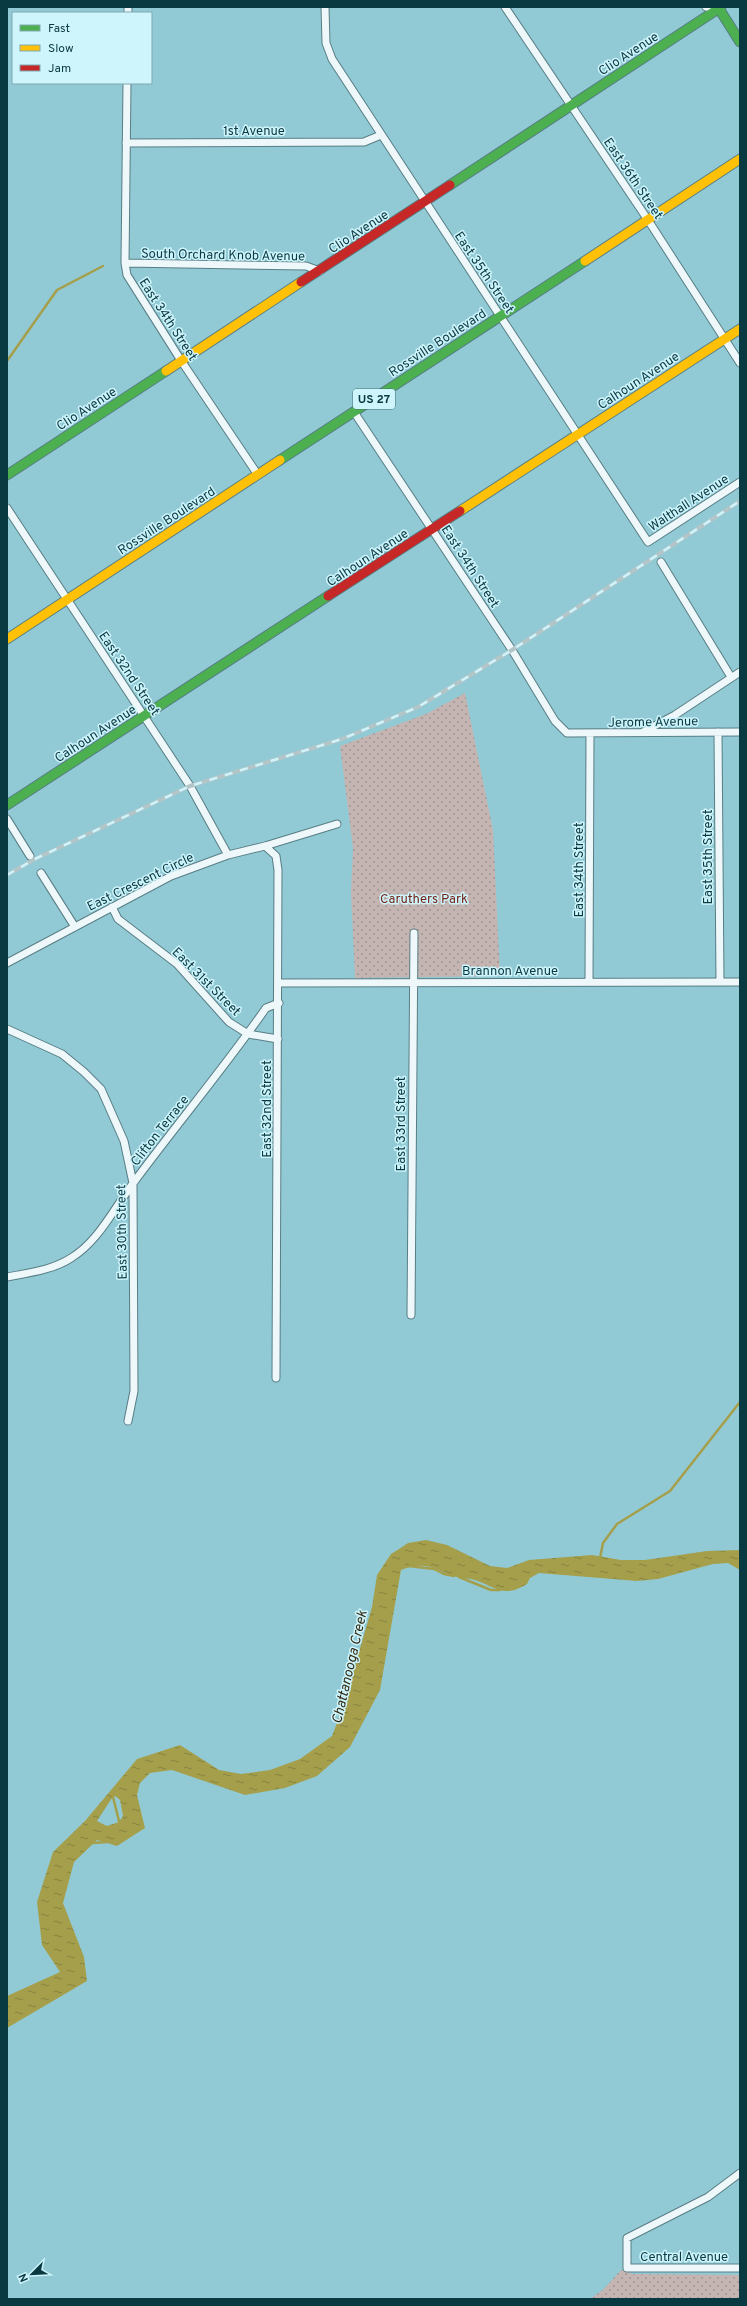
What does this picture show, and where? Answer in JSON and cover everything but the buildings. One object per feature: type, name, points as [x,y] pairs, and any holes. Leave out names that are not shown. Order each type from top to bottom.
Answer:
[{"type":"main road","name":"Clio Avenue","points":[[7,474],[182,362],[425,203],[719,8]]},
{"type":"main road","points":[[719,8],[740,42]]},
{"type":"main road","name":"Rossville Boulevard","points":[[7,639],[740,159]]},
{"type":"main road","name":"Calhoun Avenue","points":[[7,805],[145,717],[740,329]]},
{"type":"street","name":"East 35th Street","points":[[325,7],[328,51],[425,203],[648,542]]},
{"type":"street","name":"East 36th Street","points":[[505,7],[648,220],[740,363]]},
{"type":"street","points":[[706,7],[719,8]]},
{"type":"street","name":"East 34th Street","points":[[127,84],[125,263],[127,275],[182,362],[258,475]]},
{"type":"street","name":"1st Avenue","points":[[126,143],[364,142],[381,135]]},
{"type":"street","name":"South Orchard Knob Avenue","points":[[125,263],[306,266],[320,271]]},
{"type":"street","name":"East 34th Street","points":[[354,412],[432,529],[555,721],[567,733]]},
{"type":"street","name":"Walthall Avenue","points":[[648,542],[740,482]]},
{"type":"street","name":"East 32nd Street","points":[[7,508],[190,786],[228,855]]},
{"type":"street","points":[[661,562],[731,677]]},
{"type":"street","points":[[641,733],[675,715],[740,672]]},
{"type":"street","name":"East 35th Street","points":[[718,732],[720,982]]},
{"type":"street","name":"Jerome Avenue","points":[[567,733],[740,732]]},
{"type":"street","name":"East 34th Street","points":[[589,982],[590,734]]},
{"type":"street","points":[[7,819],[30,856]]},
{"type":"street","name":"East Crescent Circle","points":[[7,963],[171,876],[228,855],[265,846],[337,824]]},
{"type":"street","name":"East 32nd Street","points":[[265,846],[276,856],[278,870],[279,1003],[276,1378]]},
{"type":"street","points":[[41,873],[75,927]]},
{"type":"street","name":"East 31st Street","points":[[112,907],[118,919],[177,964],[229,1022],[248,1034],[278,1039]]},
{"type":"street","name":"East 33rd Street","points":[[411,1315],[414,933]]},
{"type":"street","name":"Brannon Avenue","points":[[279,983],[414,981],[740,982]]},
{"type":"street","name":"Clifton Terrace","points":[[7,1277],[51,1267],[71,1258],[102,1229],[133,1183],[248,1034],[266,1008],[279,1003]]},
{"type":"street","name":"East 30th Street","points":[[7,1029],[62,1054],[101,1089],[124,1141],[133,1183],[134,1391],[128,1421]]},
{"type":"street","name":"Central Avenue","points":[[740,2173],[708,2197],[627,2238],[627,2268],[740,2268]]},
{"type":"green space","name":"Caruthers Park","points":[[465,693],[493,830],[500,976],[355,978],[351,892],[353,848],[340,746],[426,714]]},
{"type":"green space","points":[[621,2270],[633,2274],[740,2275],[740,2299],[590,2299],[604,2289]]},
{"type":"water","points":[[426,1540],[447,1545],[490,1566],[507,1568],[529,1560],[592,1555],[621,1560],[645,1560],[707,1551],[740,1550],[740,1570],[728,1563],[713,1564],[658,1579],[637,1581],[539,1573],[530,1578],[527,1584],[519,1588],[506,1591],[473,1579],[457,1577],[430,1567],[418,1566],[401,1570],[380,1690],[350,1747],[317,1776],[285,1788],[245,1795],[172,1770],[150,1773],[140,1783],[137,1795],[145,1828],[117,1846],[97,1840],[74,1862],[63,1903],[84,1957],[87,1981],[7,2028],[7,1996],[60,1972],[42,1945],[37,1902],[53,1852],[85,1821],[137,1759],[180,1745],[219,1770],[241,1774],[270,1770],[300,1759],[332,1736],[343,1707],[372,1607],[377,1575],[391,1554],[408,1543]],"holes":[[[114,1795],[120,1800],[123,1816],[119,1822],[107,1826],[97,1821]]]},
{"type":"waterway","points":[[7,361],[57,290],[103,266]]},
{"type":"waterway","points":[[600,1558],[603,1543],[617,1524],[670,1491],[740,1402]]},
{"type":"waterway","name":"Chattanooga Creek","points":[[409,1566],[434,1569],[444,1574],[454,1576]]},
{"type":"waterway","name":"Chattanooga Creek","points":[[459,1577],[491,1590],[500,1590]]},
{"type":"waterway","name":"Chattanooga Creek","points":[[116,1792],[113,1797],[120,1825]]},
{"type":"waterway","name":"Chattanooga Creek","points":[[93,1843],[107,1842]]},
{"type":"railway","points":[[7,875],[35,859],[190,786],[342,739],[418,707],[512,650],[740,501]]},
{"type":"traffic: fast","points":[[718,7],[740,42]]},
{"type":"traffic: fast","points":[[450,185],[721,7]]},
{"type":"traffic: fast","points":[[280,460],[585,261]]},
{"type":"traffic: fast","points":[[7,475],[166,371]]},
{"type":"traffic: fast","points":[[7,805],[328,596]]},
{"type":"traffic: slow","points":[[585,261],[740,159]]},
{"type":"traffic: slow","points":[[166,371],[301,282]]},
{"type":"traffic: slow","points":[[460,511],[740,329]]},
{"type":"traffic: slow","points":[[7,639],[280,460]]},
{"type":"traffic: jam","points":[[301,282],[450,185]]},
{"type":"traffic: jam","points":[[328,596],[460,511]]}]
